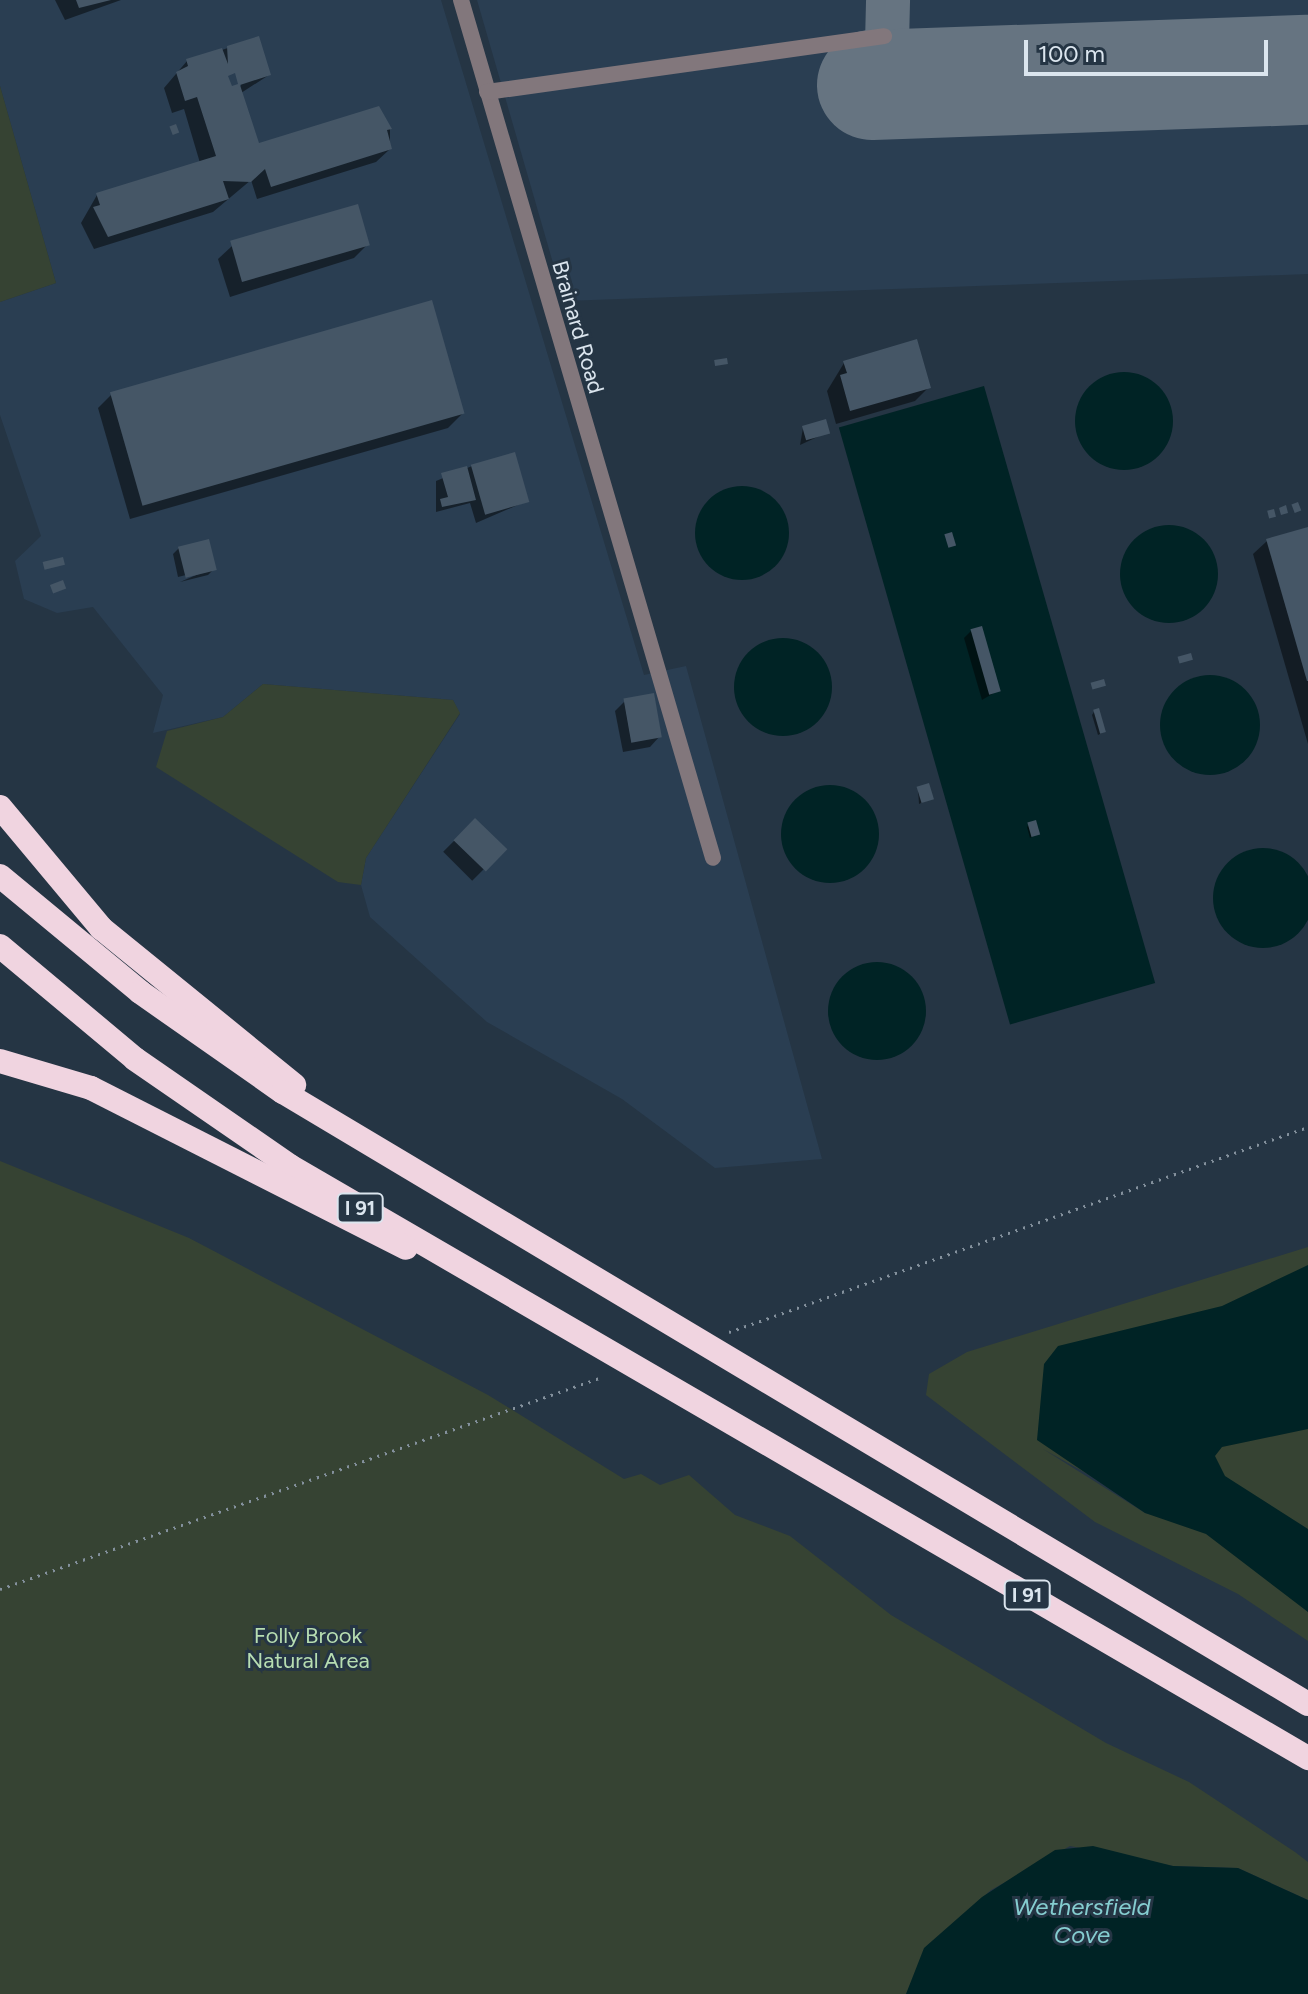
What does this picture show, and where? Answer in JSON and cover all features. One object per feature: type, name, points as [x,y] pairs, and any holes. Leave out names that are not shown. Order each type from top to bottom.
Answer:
[{"type":"highway","points":[[0,807],[101,928],[347,1132]]},
{"type":"highway","name":"I 91","points":[[0,876],[176,1019],[347,1132],[1308,1704]]},
{"type":"highway","name":"I 91","points":[[0,946],[200,1108],[468,1271],[1308,1758]]},
{"type":"highway","points":[[0,1061],[91,1088],[373,1236],[468,1271]]},
{"type":"street","name":"Brainard Road","points":[[461,0],[713,858]]},
{"type":"street","points":[[487,92],[884,36]]},
{"type":"path","points":[[729,1332],[1308,1127]]},
{"type":"path","points":[[0,1589],[602,1377]]},
{"type":"shaded area","points":[[0,0],[441,0],[644,675],[686,666],[822,1159],[715,1168],[622,1099],[487,1022],[370,917],[361,885],[366,858],[460,714],[453,700],[263,684],[223,717],[153,733],[163,695],[93,607],[57,613],[24,599],[15,561],[41,536],[0,415],[0,302],[56,283],[0,86]]},
{"type":"shaded area","points":[[477,0],[1308,0],[1308,274],[564,301]]},
{"type":"green space","points":[[0,86],[56,283],[0,302]]},
{"type":"green space","points":[[263,684],[453,700],[460,713],[366,858],[361,885],[338,882],[156,767],[167,731],[223,717]]},
{"type":"green space","name":"Folly Brook Natural Area","points":[[0,1161],[189,1238],[488,1395],[624,1479],[641,1474],[660,1485],[689,1475],[735,1515],[790,1536],[891,1615],[1106,1743],[1189,1782],[1295,1852],[1308,1862],[1308,1900],[1238,1868],[1173,1866],[1070,1846],[991,1890],[928,1945],[906,1994],[0,1994]]},
{"type":"green space","points":[[1308,1247],[1308,1605],[1294,1600],[1308,1612],[1308,1641],[1238,1594],[1095,1522],[926,1395],[929,1374],[967,1352]],"holes":[[[1043,1449],[1166,1518],[1145,1513]]]},
{"type":"water","points":[[1124,372],[1143,376],[1159,386],[1169,402],[1173,421],[1169,440],[1159,456],[1143,466],[1124,470],[1105,466],[1089,456],[1079,440],[1075,421],[1079,402],[1089,386],[1105,376]]},
{"type":"water","points":[[984,386],[1155,983],[1010,1025],[839,428]]},
{"type":"water","points":[[742,486],[760,490],[775,500],[785,515],[789,533],[785,551],[775,566],[760,576],[742,580],[724,576],[709,566],[699,551],[695,533],[699,515],[709,500],[724,490]]},
{"type":"water","points":[[1169,525],[1188,529],[1204,539],[1214,555],[1218,574],[1214,593],[1204,609],[1188,619],[1169,623],[1150,619],[1134,609],[1124,593],[1120,574],[1124,555],[1134,539],[1150,529]]},
{"type":"water","points":[[783,638],[802,642],[818,652],[828,668],[832,687],[828,706],[818,722],[802,732],[783,736],[764,732],[748,722],[738,706],[734,687],[738,668],[748,652],[764,642]]},
{"type":"water","points":[[1210,675],[1229,679],[1245,690],[1256,706],[1260,725],[1256,744],[1245,760],[1229,771],[1210,775],[1191,771],[1175,760],[1164,744],[1160,725],[1164,706],[1175,690],[1191,679]]},
{"type":"water","points":[[830,785],[849,789],[865,799],[875,815],[879,834],[875,853],[865,869],[849,879],[830,883],[811,879],[795,869],[785,853],[781,834],[785,815],[795,799],[811,789]]},
{"type":"water","points":[[1263,848],[1282,852],[1298,863],[1309,879],[1313,898],[1309,917],[1298,933],[1282,944],[1263,948],[1244,944],[1228,933],[1217,917],[1213,898],[1217,879],[1228,863],[1244,852]]},
{"type":"water","points":[[877,962],[896,966],[912,976],[922,992],[926,1011],[922,1030],[912,1046],[896,1056],[877,1060],[858,1056],[842,1046],[832,1030],[828,1011],[832,992],[842,976],[858,966]]},
{"type":"water","points":[[1308,1265],[1308,1429],[1222,1447],[1215,1456],[1225,1476],[1308,1529],[1308,1612],[1206,1534],[1145,1513],[1037,1440],[1044,1364],[1058,1346],[1222,1306]]},
{"type":"water","name":"Wethersfield Cove","points":[[1093,1846],[1173,1866],[1238,1868],[1308,1900],[1308,1994],[906,1994],[924,1948],[982,1897],[1055,1850]]},
{"type":"building","points":[[76,0],[111,0],[79,8]]},
{"type":"building","points":[[259,36],[271,75],[240,85],[259,143],[379,106],[392,129],[387,130],[392,149],[271,187],[265,169],[251,182],[223,181],[229,199],[108,237],[93,207],[100,205],[96,193],[216,156],[197,97],[185,101],[176,72],[188,66],[186,59],[222,48],[228,64],[227,46]],"holes":[[[235,73],[238,84],[232,86],[228,76]]]},
{"type":"building","points":[[176,124],[179,132],[173,135],[169,127]]},
{"type":"building","points":[[358,204],[370,245],[242,282],[230,241]]},
{"type":"building","points":[[432,300],[465,413],[143,506],[110,392]]},
{"type":"building","points":[[917,339],[931,388],[850,411],[840,375],[847,373],[843,361]]},
{"type":"building","points":[[727,358],[728,364],[715,366],[714,360]]},
{"type":"building","points":[[826,419],[830,433],[806,440],[802,426]]},
{"type":"building","points":[[515,452],[529,502],[485,515],[471,465]]},
{"type":"building","points":[[467,466],[476,500],[442,507],[440,499],[448,497],[441,473]]},
{"type":"building","points":[[1298,502],[1301,510],[1295,513],[1291,505]]},
{"type":"building","points":[[1286,505],[1288,513],[1281,515],[1279,508]]},
{"type":"building","points":[[1274,509],[1276,517],[1269,518],[1267,511]]},
{"type":"building","points":[[1308,527],[1308,681],[1307,681],[1266,539]]},
{"type":"building","points":[[952,532],[956,545],[948,548],[944,534]]},
{"type":"building","points":[[209,539],[217,570],[186,578],[178,547]]},
{"type":"building","points":[[63,557],[65,565],[45,570],[43,562]]},
{"type":"building","points":[[63,580],[66,588],[53,593],[50,585]]},
{"type":"building","points":[[982,626],[1001,691],[989,695],[970,629]]},
{"type":"building","points":[[1191,653],[1193,660],[1179,664],[1178,657]]},
{"type":"building","points":[[1104,679],[1106,686],[1092,690],[1091,683]]},
{"type":"building","points":[[654,693],[662,737],[631,743],[623,698]]},
{"type":"building","points":[[1099,708],[1106,732],[1100,734],[1093,710]]},
{"type":"building","points":[[929,783],[934,799],[922,803],[917,787]]},
{"type":"building","points":[[475,818],[507,849],[486,872],[453,840]]},
{"type":"building","points":[[1036,820],[1040,834],[1031,837],[1027,822]]},
{"type":"taxiway","points":[[886,84],[888,0]]},
{"type":"runway","points":[[872,85],[1308,70]]}]
